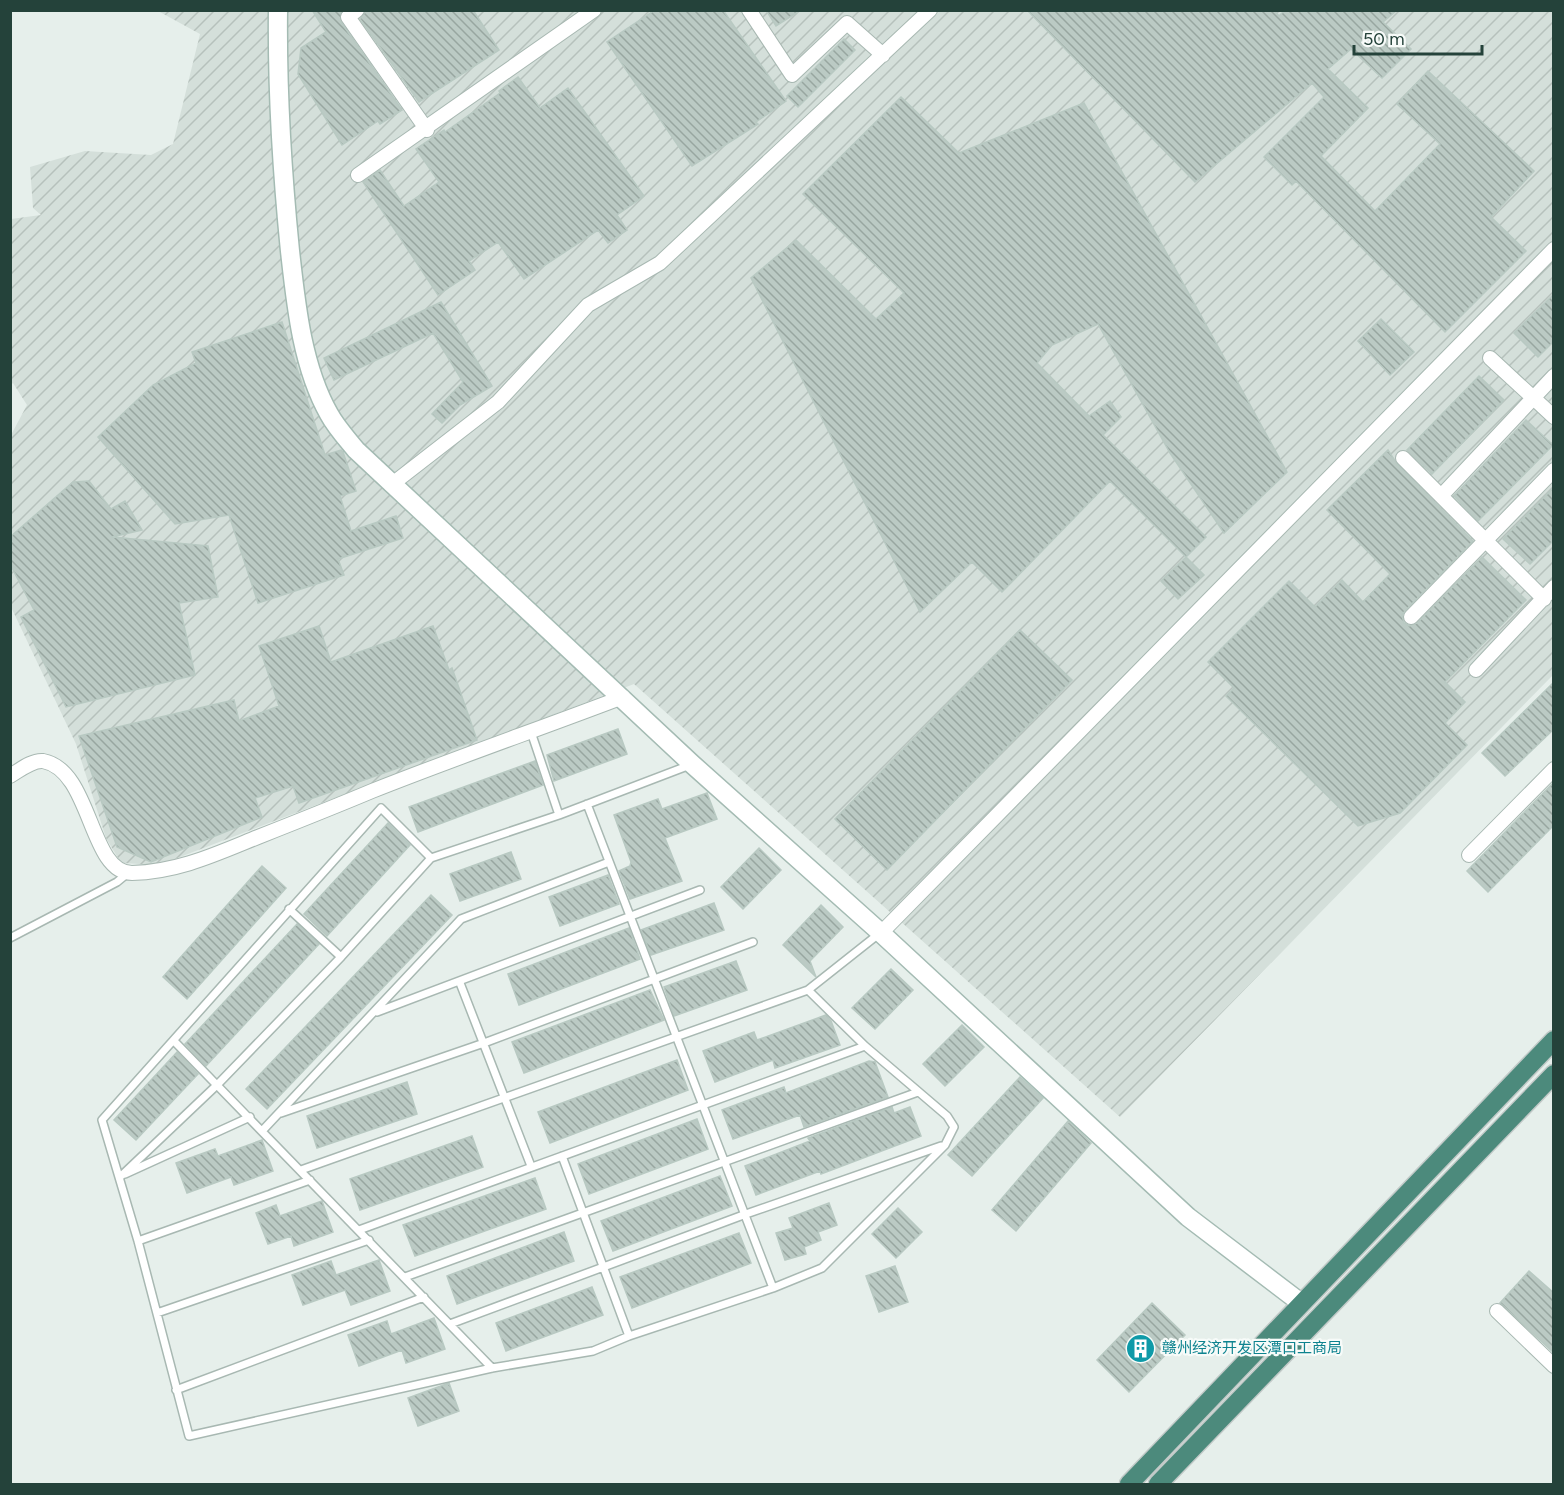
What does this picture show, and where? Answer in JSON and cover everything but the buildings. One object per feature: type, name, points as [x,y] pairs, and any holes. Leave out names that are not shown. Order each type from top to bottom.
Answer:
[{"type":"highway","points":[[1129,1485],[1554,1040]]},
{"type":"highway","points":[[1158,1485],[1554,1074]]},
{"type":"main road","points":[[278,10],[277,81],[284,189],[294,281],[306,356],[329,414],[356,450],[391,485],[623,697],[692,764],[881,933],[1188,1217],[1301,1304]]},
{"type":"street","points":[[357,10],[348,17],[427,130]]},
{"type":"street","points":[[358,175],[427,130],[594,10]]},
{"type":"street","points":[[749,10],[792,75],[847,23],[883,55]]},
{"type":"street","points":[[391,485],[498,402],[588,305],[660,262],[930,10]]},
{"type":"street","points":[[881,933],[1554,249]]},
{"type":"street","points":[[1490,358],[1554,417]]},
{"type":"street","points":[[1441,496],[1554,376]]},
{"type":"street","points":[[1403,458],[1544,599]]},
{"type":"street","points":[[1411,617],[1554,470]]},
{"type":"street","points":[[1476,670],[1554,587]]},
{"type":"street","points":[[10,776],[30,764],[42,761],[59,768],[78,790],[97,838],[109,859],[128,873],[162,872],[197,862],[375,790],[623,697]]},
{"type":"street","points":[[1469,855],[1554,769]]},
{"type":"street","points":[[1497,1311],[1554,1366]]},
{"type":"lane","points":[[531,732],[559,814]]},
{"type":"lane","points":[[120,1177],[218,1084],[341,957],[431,858],[587,804],[692,764]]},
{"type":"lane","points":[[587,804],[773,1288]]},
{"type":"lane","points":[[431,858],[381,807],[175,1042],[102,1120],[138,1241],[189,1436],[492,1368],[593,1351],[629,1336],[773,1288],[822,1268],[945,1145],[954,1127],[947,1116],[865,1046],[808,990]]},
{"type":"lane","points":[[262,1131],[376,1013],[461,919],[609,862]]},
{"type":"lane","points":[[10,938],[117,882],[128,873]]},
{"type":"lane","points":[[376,1013],[700,890]]},
{"type":"lane","points":[[290,909],[341,957]]},
{"type":"lane","points":[[301,1170],[808,990],[881,933]]},
{"type":"lane","points":[[281,1113],[483,1043],[753,942]]},
{"type":"lane","points":[[460,982],[531,1166]]},
{"type":"lane","points":[[175,1042],[492,1368]]},
{"type":"lane","points":[[359,1230],[865,1046]]},
{"type":"lane","points":[[405,1278],[918,1092]]},
{"type":"lane","points":[[120,1177],[250,1118]]},
{"type":"lane","points":[[450,1324],[746,1214],[945,1145]]},
{"type":"lane","points":[[562,1156],[629,1336]]},
{"type":"lane","points":[[138,1241],[310,1180]]},
{"type":"lane","points":[[157,1313],[369,1240]]},
{"type":"lane","points":[[176,1390],[424,1298]]},
{"type":"shaded area","points":[[158,11],[1553,11],[1553,675],[1120,1117],[634,684],[159,865],[121,863],[106,838],[76,744],[11,607],[11,435],[27,405],[13,383],[11,385],[11,219],[41,215],[33,208],[30,167],[85,151],[151,155],[173,144],[200,34]]},
{"type":"place","name":"赣州经济开发区潭口工商局","points":[[1141,1348]]}]
